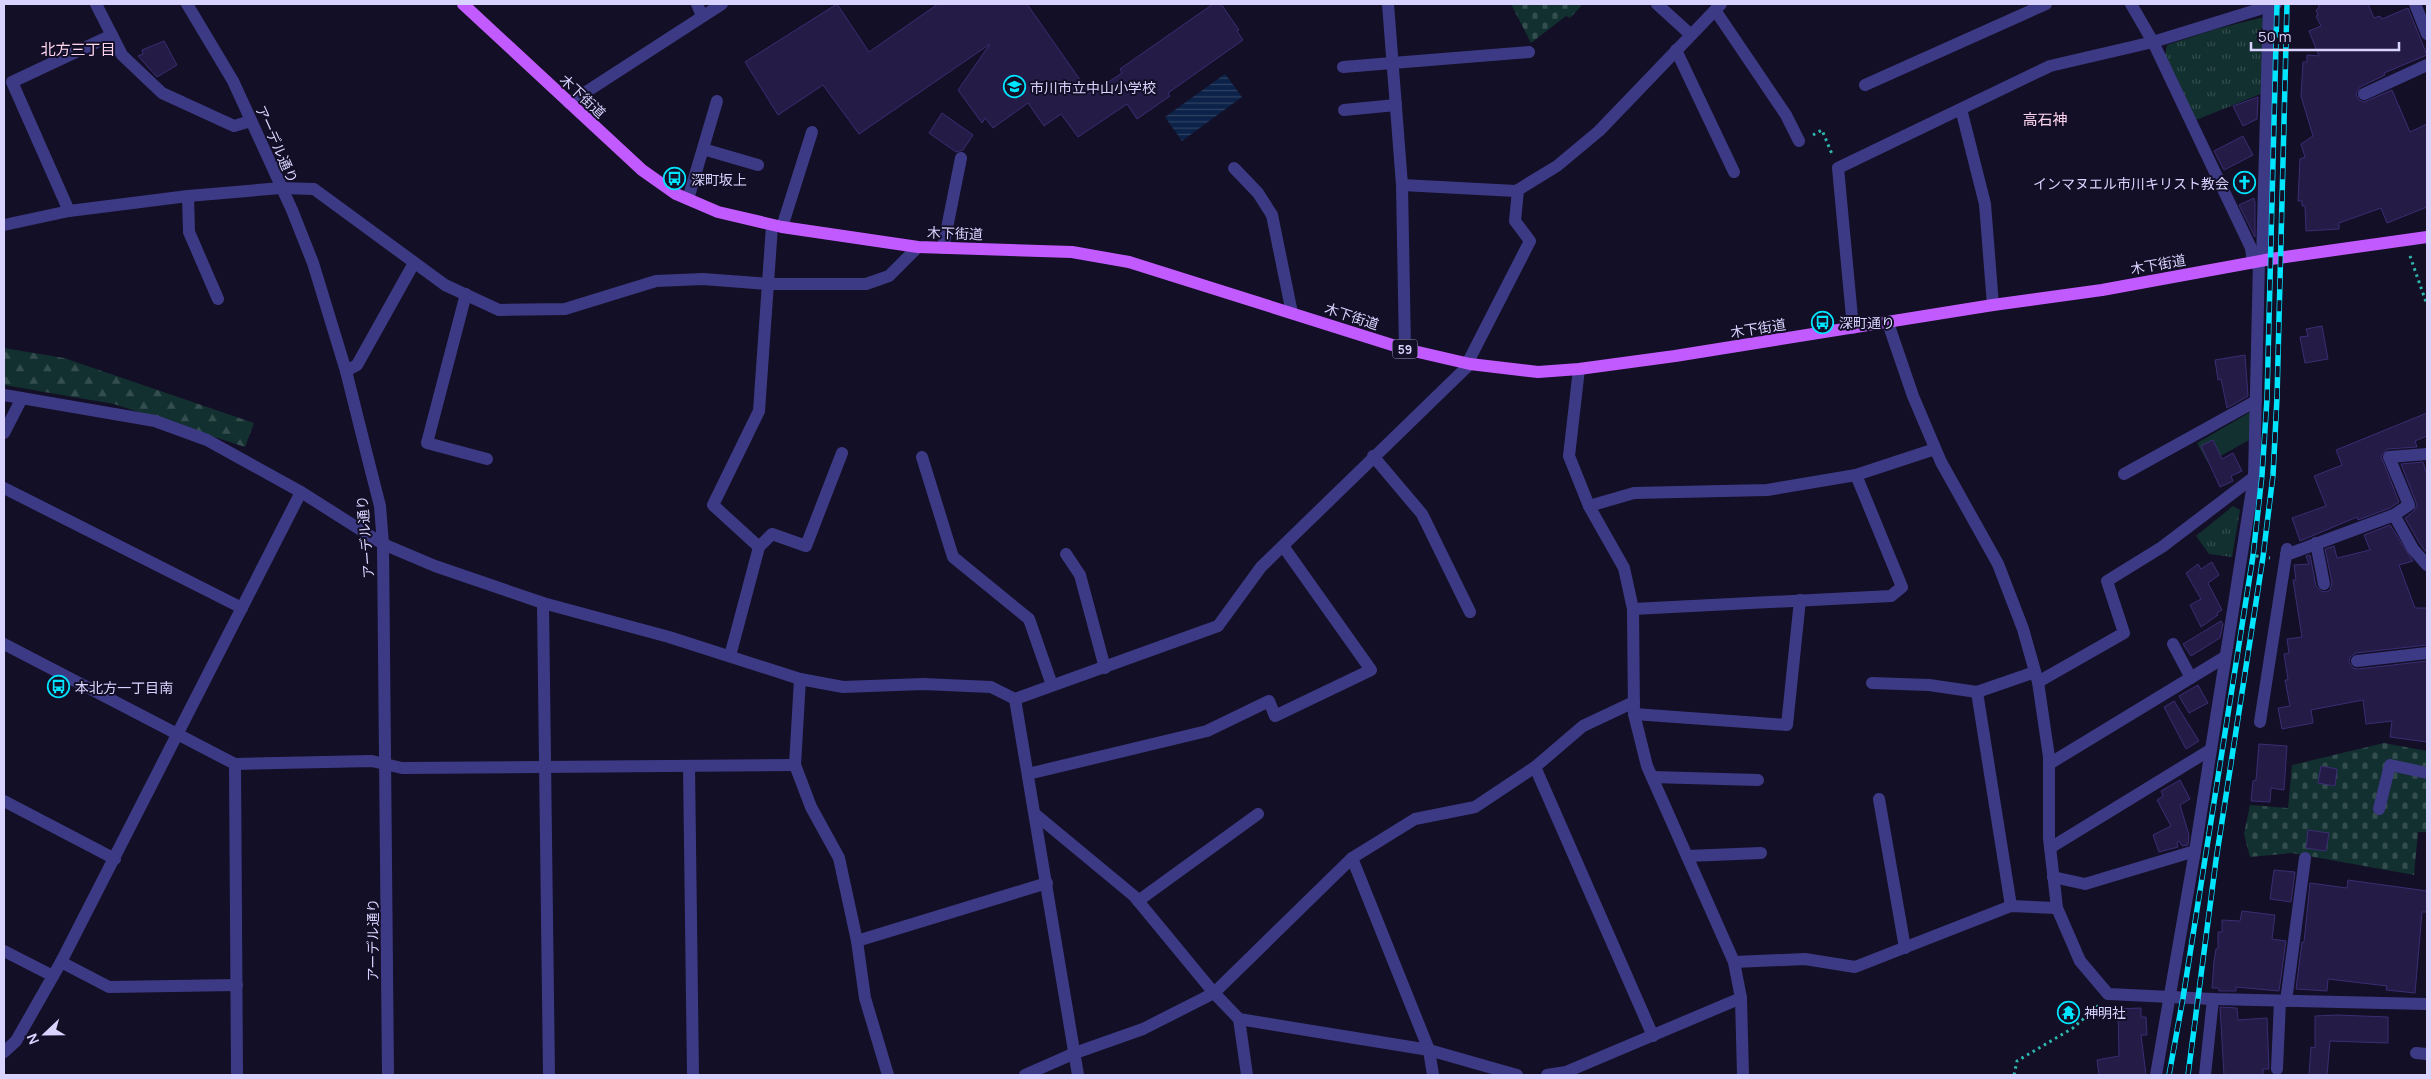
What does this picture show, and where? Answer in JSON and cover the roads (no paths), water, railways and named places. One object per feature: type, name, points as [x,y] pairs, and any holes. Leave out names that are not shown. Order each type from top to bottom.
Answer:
[{"type":"main road","name":"木下街道","points":[[463,4],[642,170],[676,194],[718,212],[777,227],[918,247],[1072,252],[1129,262],[1250,302],[1292,313],[1405,349],[1468,364],[1538,372],[1579,369],[2102,290],[2258,261],[2427,237]]},
{"type":"street","points":[[96,4],[122,55],[162,93],[234,126],[251,121]]},
{"type":"street","name":"アーデル通り","points":[[187,4],[232,82],[251,121],[313,263],[346,371],[380,506],[383,544],[388,1075]]},
{"type":"street","points":[[697,4],[702,16]]},
{"type":"street","points":[[569,103],[722,4]]},
{"type":"street","points":[[1388,4],[1402,184],[1405,349]]},
{"type":"street","points":[[1657,4],[1691,35]]},
{"type":"street","points":[[1865,85],[2025,8],[2046,4]]},
{"type":"street","points":[[2131,4],[2153,42],[2258,261]]},
{"type":"street","points":[[1853,328],[1838,168],[2050,66],[2153,42],[2272,4],[2258,261],[2254,477],[2195,851],[2156,1075]]},
{"type":"street","points":[[2415,4],[2427,34]]},
{"type":"street","points":[[1402,184],[1518,190],[1557,166],[1599,131],[1718,7],[1786,115],[1800,141]]},
{"type":"street","points":[[69,211],[12,82],[112,35]]},
{"type":"street","points":[[1676,50],[1734,172]]},
{"type":"street","points":[[1343,67],[1392,61],[1529,52]]},
{"type":"street","points":[[2364,94],[2427,65]]},
{"type":"street","points":[[688,199],[717,101]]},
{"type":"street","points":[[1344,110],[1396,105]]},
{"type":"street","points":[[1961,109],[1985,204],[1993,305]]},
{"type":"street","points":[[759,547],[712,505],[758,411],[768,284],[777,227],[812,132]]},
{"type":"street","points":[[703,149],[758,165]]},
{"type":"street","points":[[943,248],[961,158]]},
{"type":"street","points":[[1234,168],[1258,193],[1272,215],[1292,313]]},
{"type":"street","points":[[4,225],[69,211],[188,196],[281,188],[314,189],[445,285],[499,310],[565,310],[656,281],[703,279],[768,284],[866,284],[889,276],[918,247]]},
{"type":"street","points":[[4,395],[154,421],[208,440],[301,492],[383,544],[435,566],[544,603],[669,637],[800,679],[843,687],[923,684],[991,687],[1016,699],[1052,684],[1105,668],[1218,626],[1262,567],[1468,364],[1530,241],[1514,221],[1518,190]]},
{"type":"street","points":[[188,196],[189,232],[218,300]]},
{"type":"street","points":[[346,371],[357,366],[414,263]]},
{"type":"street","points":[[466,294],[427,443],[487,459]]},
{"type":"street","points":[[1888,323],[1913,396],[1935,449],[1998,564],[2023,629],[2037,677],[2049,764],[2050,848],[2057,908],[2080,961],[2108,994],[2283,1001],[2427,1003]]},
{"type":"street","points":[[1579,369],[1569,456],[1589,506],[1624,568],[1633,609],[1634,708],[1647,766],[1734,962],[1742,998],[1743,1075]]},
{"type":"street","points":[[4,433],[22,398]]},
{"type":"street","points":[[2124,474],[2256,401]]},
{"type":"street","points":[[1589,506],[1634,493],[1767,490],[1856,475],[1935,449]]},
{"type":"street","points":[[730,656],[759,547],[772,534],[806,546],[842,453]]},
{"type":"street","points":[[2260,722],[2286,555],[2394,515],[2409,505],[2390,458],[2427,454]]},
{"type":"street","points":[[1373,456],[1422,514],[1470,612]]},
{"type":"street","points":[[922,457],[953,557],[1029,619],[1052,684]]},
{"type":"street","points":[[1633,609],[1892,596],[1902,588],[1856,475]]},
{"type":"street","points":[[1872,683],[1929,685],[1977,692],[2037,677],[2124,633],[2107,581],[2162,547],[2254,477]]},
{"type":"street","points":[[4,488],[242,608]]},
{"type":"street","points":[[4,1052],[16,1041],[61,962],[301,492]]},
{"type":"street","points":[[2394,515],[2413,549],[2427,565]]},
{"type":"street","points":[[2316,543],[2324,584]]},
{"type":"street","points":[[1028,774],[1208,731],[1269,701],[1275,716],[1371,670],[1283,546]]},
{"type":"street","points":[[1066,554],[1080,575],[1105,668]]},
{"type":"street","points":[[1025,1075],[1075,1053],[1143,1029],[1214,993],[1352,858],[1415,819],[1474,807],[1535,766],[1583,726],[1634,708],[1787,725],[1800,600]]},
{"type":"street","points":[[544,603],[544,767],[549,1075]]},
{"type":"street","points":[[4,644],[235,764],[372,761],[402,768],[795,765]]},
{"type":"street","points":[[2173,644],[2191,678]]},
{"type":"street","points":[[2356,661],[2427,653]]},
{"type":"street","points":[[2049,764],[2225,657]]},
{"type":"street","points":[[800,679],[795,765],[811,807],[839,858],[857,941],[865,998],[888,1075]]},
{"type":"street","points":[[1977,692],[2011,906]]},
{"type":"street","points":[[1016,699],[1078,1075]]},
{"type":"street","points":[[2050,848],[2210,750]]},
{"type":"street","points":[[235,764],[237,1075]]},
{"type":"street","points":[[2379,809],[2390,765],[2427,773]]},
{"type":"street","points":[[689,766],[693,1075]]},
{"type":"street","points":[[1535,766],[1653,1036]]},
{"type":"street","points":[[1652,777],[1758,780]]},
{"type":"street","points":[[1879,799],[1905,948]]},
{"type":"street","points":[[4,801],[115,858]]},
{"type":"street","points":[[1035,814],[1138,901],[1214,993],[1239,1019],[1247,1075]]},
{"type":"street","points":[[1138,901],[1258,814]]},
{"type":"street","points":[[2053,877],[2085,884],[2195,851]]},
{"type":"street","points":[[1687,856],[1761,853]]},
{"type":"street","points":[[1352,858],[1429,1050],[1433,1075]]},
{"type":"street","points":[[2277,1069],[2283,1001],[2305,858]]},
{"type":"street","points":[[857,941],[1047,883]]},
{"type":"street","points":[[1734,962],[1805,959],[1855,967],[2011,906],[2057,908]]},
{"type":"street","points":[[4,951],[53,976]]},
{"type":"street","points":[[61,962],[108,988],[237,985]]},
{"type":"street","points":[[1547,1075],[1566,1072],[1742,998]]},
{"type":"street","points":[[2205,1075],[2213,999]]},
{"type":"street","points":[[1239,1019],[1429,1050],[1517,1075]]},
{"type":"water","points":[[1225,74],[1242,97],[1182,141],[1165,117]]},
{"type":"railway","points":[[2169,1075],[2183,998],[2253,556],[2262,475],[2267,399],[2277,4]]},
{"type":"railway","points":[[2188,1075],[2216,860],[2263,557],[2273,475],[2277,398],[2287,4]]},
{"type":"place","name":"市川市立中山小学校","points":[[1014,87]]},
{"type":"place","name":"深町坂上","points":[[675,179]]},
{"type":"place","name":"インマヌエル市川キリスト教会","points":[[2245,183]]},
{"type":"place","name":"深町通り","points":[[1823,322]]},
{"type":"place","name":"本北方一丁目南","points":[[59,687]]},
{"type":"place","name":"神明社","points":[[2068,1012]]},
{"type":"district","name":"北方三丁目","points":[[78,49]]},
{"type":"district","name":"高石神","points":[[2045,119]]}]
